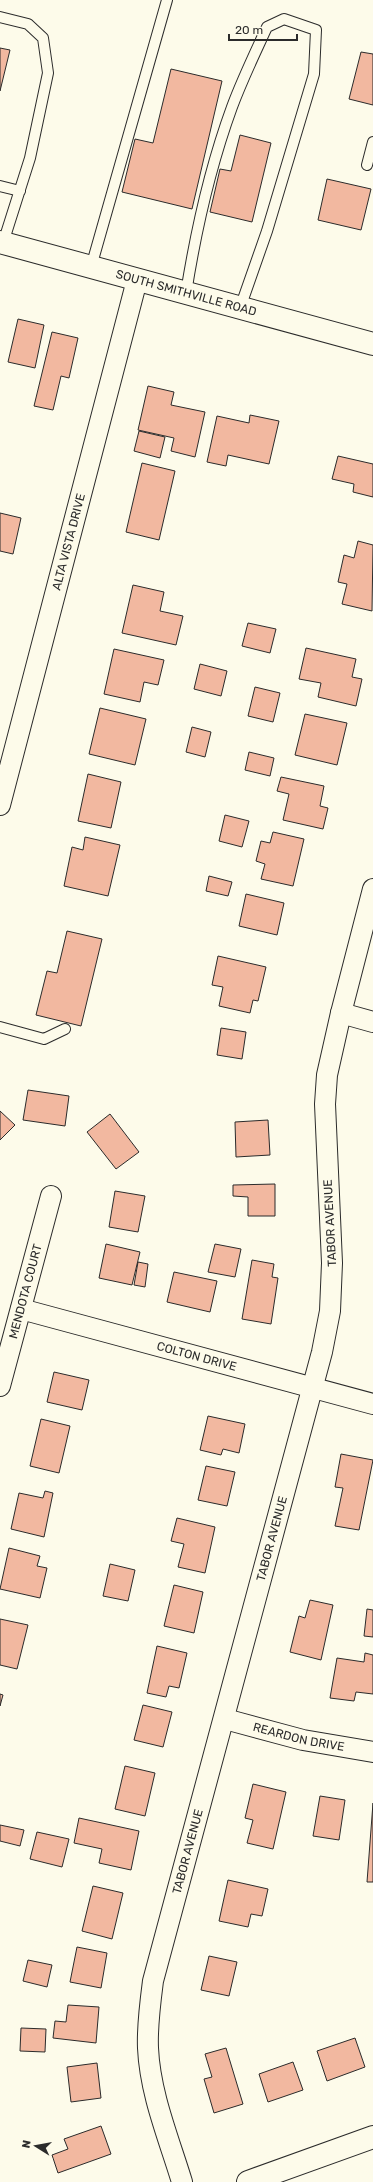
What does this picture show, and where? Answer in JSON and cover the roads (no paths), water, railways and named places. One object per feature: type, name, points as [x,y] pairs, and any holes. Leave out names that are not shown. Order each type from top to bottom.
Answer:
[{"type":"main road","name":"SOUTH SMITHVILLE ROAD","points":[[2,243],[373,344]]},
{"type":"main road","points":[[248,2182],[373,2137]]},
{"type":"street","name":"ALTA VISTA DRIVE","points":[[0,805],[137,280]]},
{"type":"street","name":"TABOR AVENUE","points":[[182,2182],[153,2084],[148,2050],[148,2016],[153,1981],[225,1719],[322,1352],[330,1310],[332,1263],[325,1104],[327,1075],[341,1013],[373,889]]},
{"type":"street","points":[[341,1013],[373,1022]]},
{"type":"street","name":"MENDOTA COURT","points":[[0,1386],[51,1196]]},
{"type":"street","name":"COLTON DRIVE","points":[[21,1309],[373,1404]]},
{"type":"street","name":"REARDON DRIVE","points":[[225,1719],[303,1740],[373,1752]]},
{"type":"lane","points":[[91,267],[167,0]]},
{"type":"lane","points":[[0,17],[28,24],[43,38],[48,73],[30,158],[2,243]]},
{"type":"lane","points":[[186,293],[193,251],[205,199],[232,107],[268,27],[284,19],[316,30],[314,74],[267,230],[240,308]]},
{"type":"lane","points":[[366,165],[373,142]]},
{"type":"lane","points":[[0,186],[20,191]]},
{"type":"lane","points":[[0,1027],[44,1039],[65,1029]]}]
